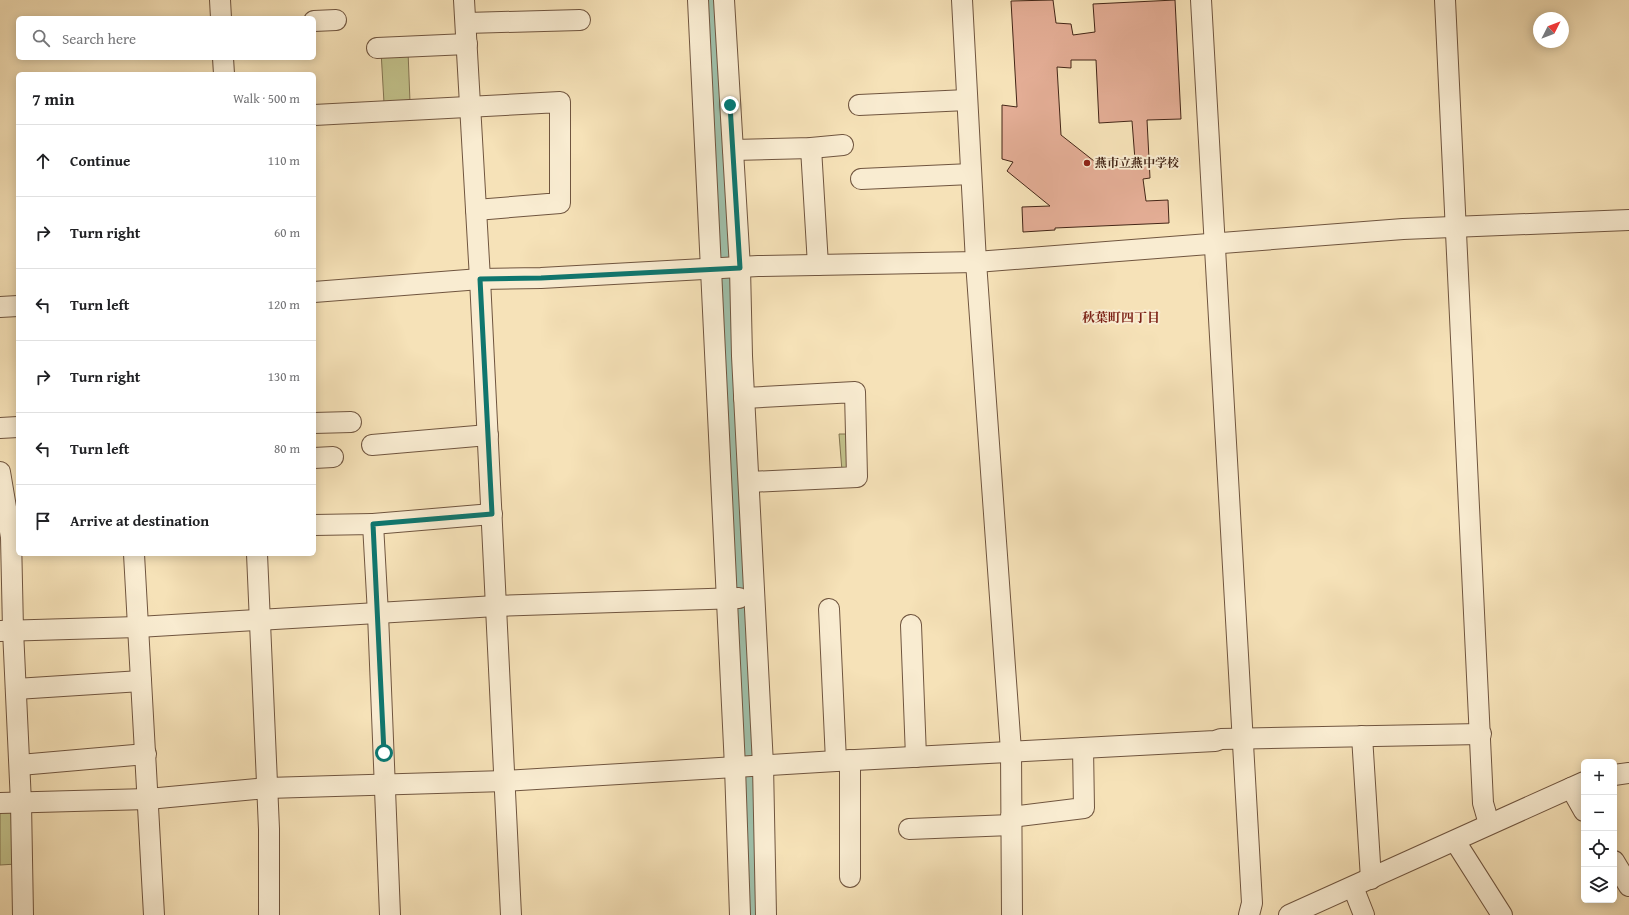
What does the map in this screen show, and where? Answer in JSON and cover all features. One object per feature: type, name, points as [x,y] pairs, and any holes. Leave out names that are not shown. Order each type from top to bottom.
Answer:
[{"type":"street","points":[[220,0],[221,16]]},
{"type":"street","points":[[464,0],[480,279],[511,915]]},
{"type":"street","points":[[698,0],[725,269],[744,398],[749,482],[740,598],[748,766],[740,915]]},
{"type":"street","points":[[724,0],[733,150],[725,269],[740,598],[748,766],[766,915]]},
{"type":"street","points":[[962,0],[976,262],[1011,752],[1012,915]]},
{"type":"street","points":[[1201,0],[1213,244],[1252,903],[1249,915]]},
{"type":"street","points":[[1444,0],[1457,228],[1484,803],[1489,824]]},
{"type":"street","points":[[316,21],[336,20]]},
{"type":"street","points":[[466,23],[580,20]]},
{"type":"street","points":[[377,48],[467,44]]},
{"type":"street","points":[[223,60],[224,72]]},
{"type":"street","points":[[860,105],[967,100]]},
{"type":"street","points":[[316,115],[560,102],[560,204],[476,210]]},
{"type":"street","points":[[733,150],[843,146]]},
{"type":"street","points":[[810,148],[818,265]]},
{"type":"street","points":[[861,179],[971,174]]},
{"type":"street","points":[[316,292],[480,279],[541,278],[818,265],[976,262],[1403,229],[1629,220]]},
{"type":"street","points":[[0,307],[16,306]]},
{"type":"street","points":[[744,398],[855,392],[857,477],[749,482]]},
{"type":"street","points":[[316,423],[351,422]]},
{"type":"street","points":[[0,428],[16,427]]},
{"type":"street","points":[[372,445],[488,435]]},
{"type":"street","points":[[316,458],[334,457]]},
{"type":"street","points":[[0,472],[6,537],[7,631],[16,689],[20,764],[22,803],[23,915]]},
{"type":"street","points":[[316,525],[373,524],[492,514]]},
{"type":"street","points":[[373,524],[390,915]]},
{"type":"street","points":[[134,556],[154,915]]},
{"type":"street","points":[[257,556],[267,788],[269,915]]},
{"type":"street","points":[[7,631],[260,621],[496,606],[740,598]]},
{"type":"street","points":[[829,610],[843,760],[850,877]]},
{"type":"street","points":[[911,625],[916,757]]},
{"type":"street","points":[[16,689],[141,681]]},
{"type":"street","points":[[0,803],[148,799],[267,788],[505,781],[843,760],[1084,748],[1242,738],[1481,734]]},
{"type":"street","points":[[1362,736],[1371,879]]},
{"type":"street","points":[[909,828],[1011,821],[1084,808],[1084,748]]},
{"type":"street","points":[[20,764],[146,754]]},
{"type":"street","points":[[1617,775],[1629,773]]},
{"type":"street","points":[[1289,915],[1577,785],[1581,800]]},
{"type":"street","points":[[1455,841],[1502,915]]},
{"type":"street","points":[[1617,866],[1629,886]]},
{"type":"street","points":[[1353,887],[1364,915]]},
{"type":"green space","points":[[381,51],[408,51],[410,102],[384,103]]},
{"type":"green space","points":[[839,434],[853,434],[855,465],[842,471]]},
{"type":"green space","points":[[0,811],[12,811],[17,864],[0,865]]},
{"type":"building","points":[[1053,0],[1056,23],[1071,24],[1073,35],[1095,32],[1093,4],[1175,0],[1181,119],[1147,120],[1150,178],[1143,179],[1146,201],[1168,200],[1169,223],[1055,228],[1055,230],[1023,232],[1022,207],[1050,206],[1007,171],[1013,162],[1002,159],[1002,105],[1017,107],[1011,1]],"holes":[[[1071,60],[1096,60],[1099,123],[1132,121],[1135,160],[1094,161],[1061,135],[1057,67],[1071,68]]]},
{"type":"waterway","points":[[710,0],[753,915]]},
{"type":"place","name":"燕市立燕中学校","points":[[1087,163]]},
{"type":"district","name":"秋葉町四丁目","points":[[1121,317]]},
{"type":"route","points":[[384,753],[373,524],[492,514],[480,279],[541,278],[740,268],[730,105]]}]
